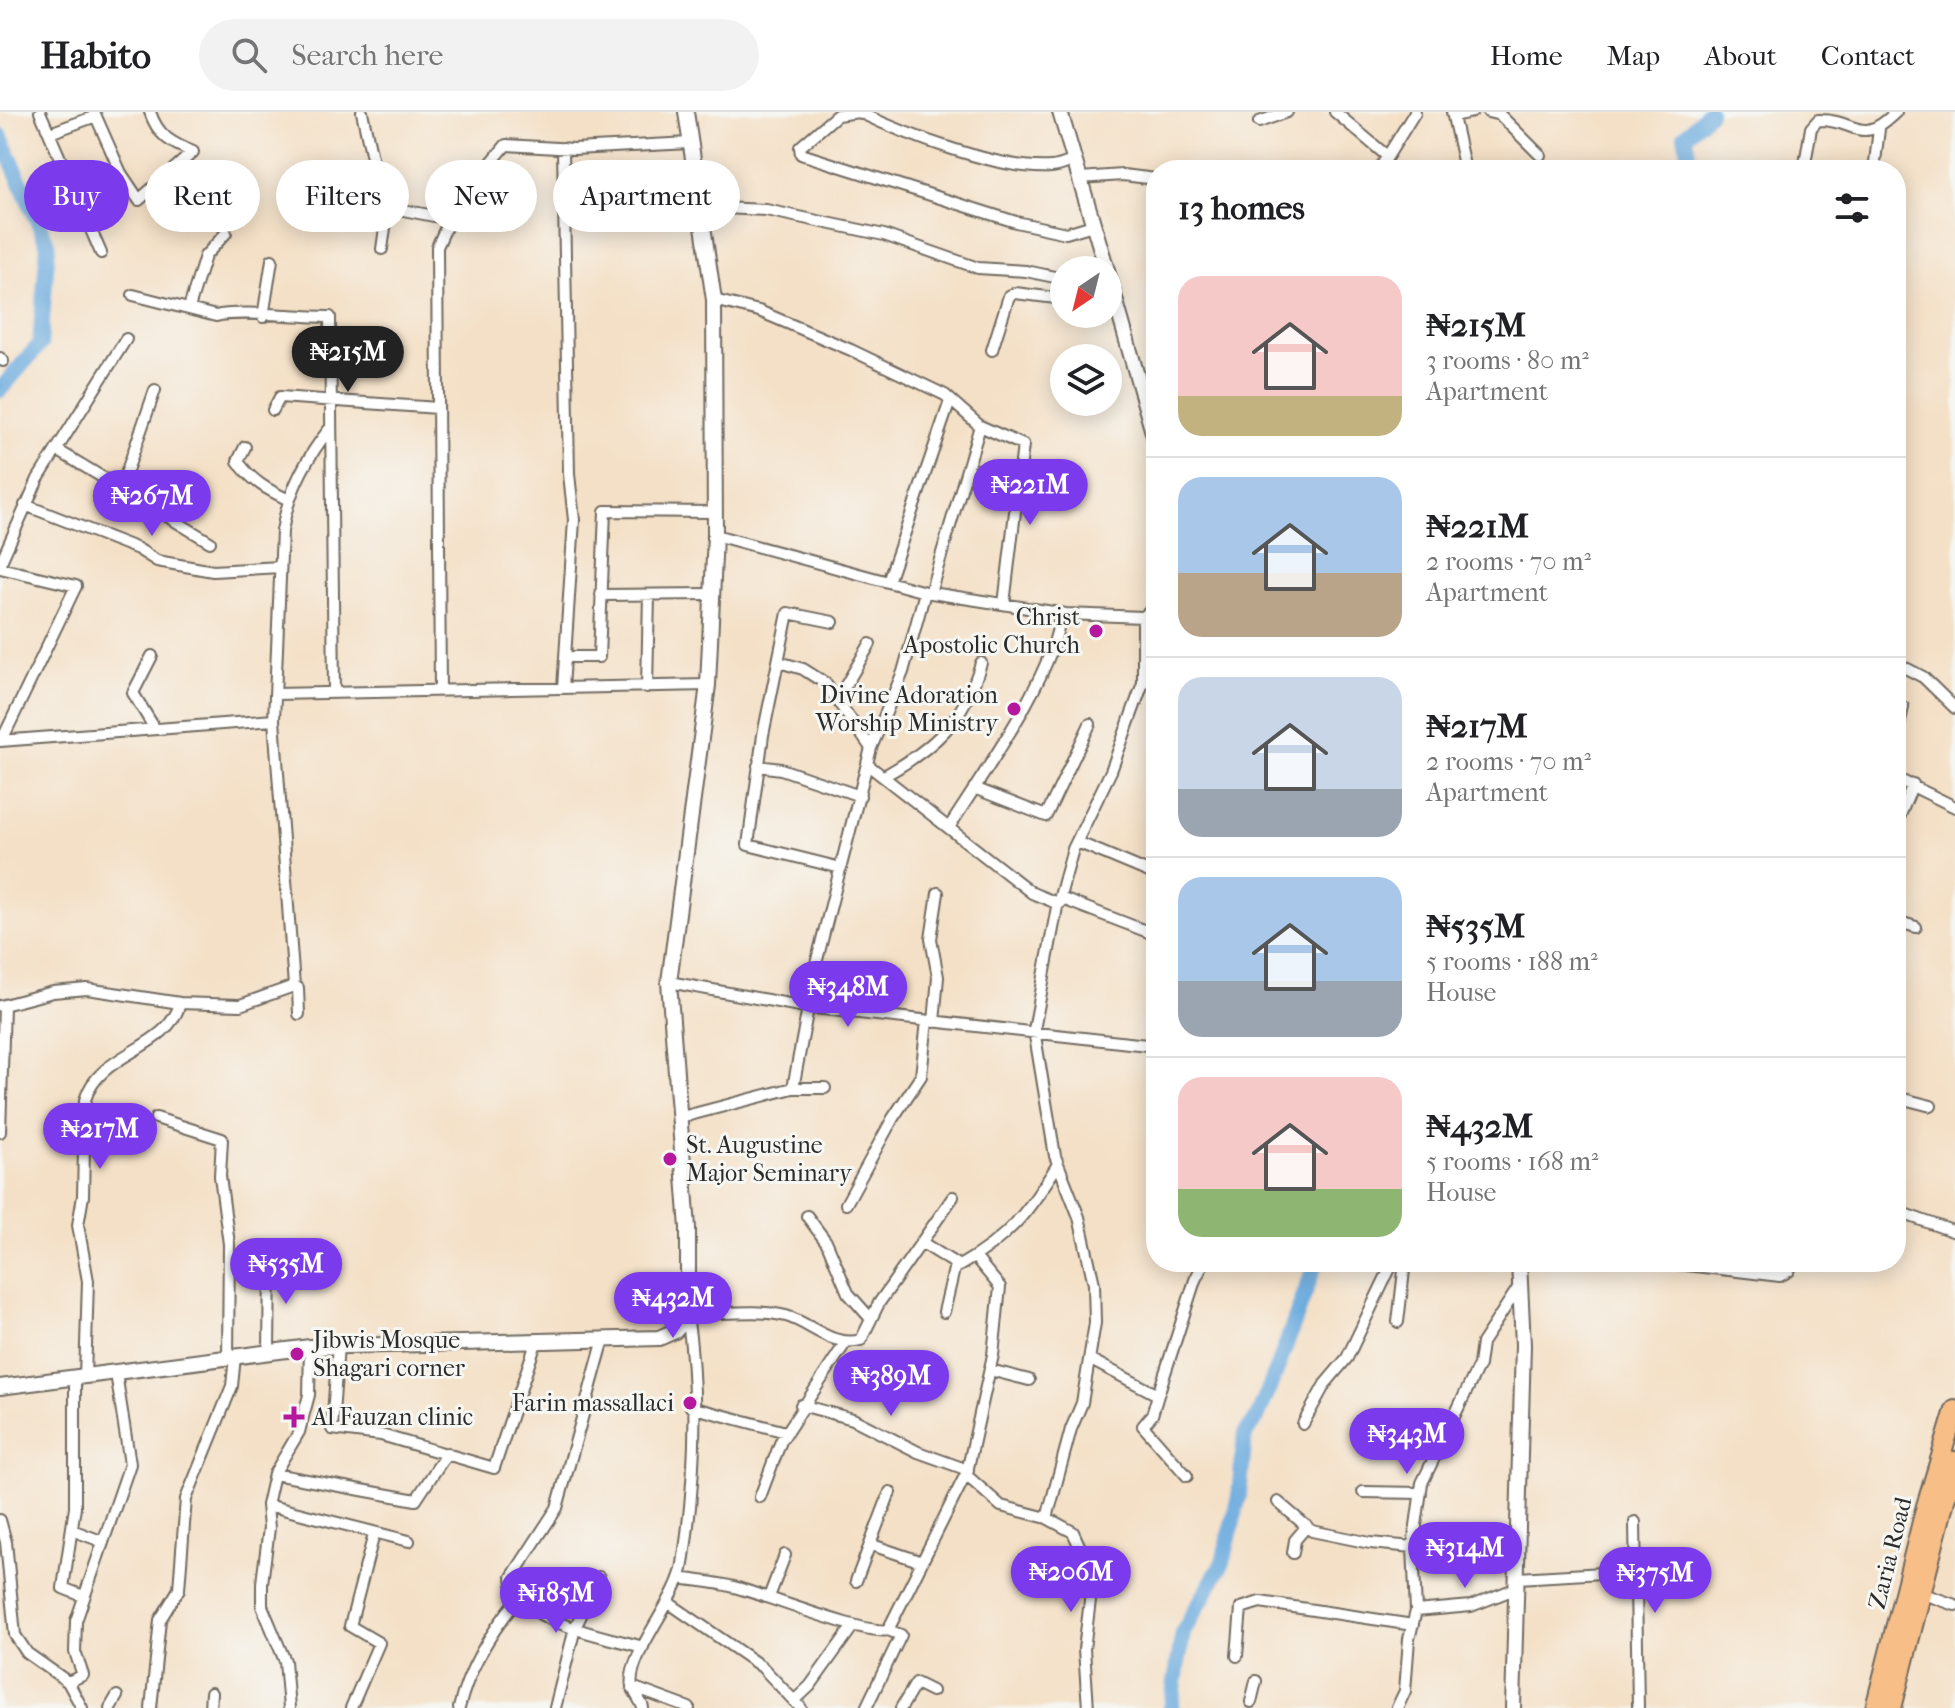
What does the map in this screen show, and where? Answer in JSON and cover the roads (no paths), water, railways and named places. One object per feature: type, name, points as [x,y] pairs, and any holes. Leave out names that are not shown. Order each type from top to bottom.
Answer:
[{"type":"highway","name":"Zaria Road","points":[[1875,1708],[1926,1506],[1955,1410]]},
{"type":"highway","points":[[1892,1708],[1921,1593],[1948,1508],[1955,1461]]},
{"type":"street","points":[[40,112],[101,253]]},
{"type":"street","points":[[50,133],[95,114],[121,173],[139,200],[193,152],[172,144],[160,134],[150,112]]},
{"type":"street","points":[[362,112],[372,160]]},
{"type":"street","points":[[686,112],[693,160]]},
{"type":"street","points":[[1075,160],[1052,168],[1002,162],[888,126],[859,112],[837,115],[800,147],[801,154],[1016,222],[1066,233],[1093,225]]},
{"type":"street","points":[[1060,112],[1102,256]]},
{"type":"street","points":[[1259,122],[1287,112]]},
{"type":"street","points":[[1335,112],[1387,156]]},
{"type":"street","points":[[1385,160],[1415,112]]},
{"type":"street","points":[[1463,160],[1452,114],[1472,112]]},
{"type":"street","points":[[1488,112],[1500,115],[1540,155]]},
{"type":"street","points":[[1875,160],[1879,129],[1896,112]]},
{"type":"street","points":[[1806,160],[1811,128],[1818,120],[1861,131],[1879,129]]},
{"type":"street","points":[[494,160],[506,145],[563,148],[690,143]]},
{"type":"street","points":[[563,148],[569,474],[574,520],[563,688]]},
{"type":"street","points":[[1080,178],[1123,175],[1146,178]]},
{"type":"street","points":[[740,209],[766,210],[884,235],[978,268],[1050,276]]},
{"type":"street","points":[[382,249],[384,232]]},
{"type":"street","points":[[440,690],[437,247],[443,232]]},
{"type":"street","points":[[643,1708],[632,1687],[643,1647],[669,1603],[679,1578],[687,1522],[692,1349],[687,1314],[688,1228],[669,982],[708,685],[715,535],[714,300],[704,232]]},
{"type":"street","points":[[189,308],[205,256],[226,233]]},
{"type":"street","points":[[263,317],[272,260]]},
{"type":"street","points":[[992,350],[1009,296],[1015,293],[1050,297]]},
{"type":"street","points":[[133,295],[216,316],[230,312],[263,317],[330,317],[334,692]]},
{"type":"street","points":[[714,300],[759,311],[851,350],[945,395],[980,426],[1023,445],[1004,604]]},
{"type":"street","points":[[1121,328],[1146,411]]},
{"type":"street","points":[[1,740],[76,586],[0,566],[25,505],[126,339]]},
{"type":"street","points":[[121,488],[155,390]]},
{"type":"street","points":[[273,410],[280,397],[438,408]]},
{"type":"street","points":[[888,582],[950,401]]},
{"type":"street","points":[[793,1088],[806,1007],[871,748],[903,672],[980,426]]},
{"type":"street","points":[[299,1014],[298,988],[294,986],[274,720],[280,567],[282,531],[289,500],[308,455],[331,427]]},
{"type":"street","points":[[245,447],[238,461],[246,473],[259,484],[289,500]]},
{"type":"street","points":[[57,450],[210,542]]},
{"type":"street","points":[[25,505],[138,549],[157,561],[213,571],[280,567]]},
{"type":"street","points":[[565,657],[599,657],[605,511],[714,512]]},
{"type":"street","points":[[715,535],[928,592],[1060,613],[1143,617],[1146,614]]},
{"type":"street","points":[[601,595],[712,594]]},
{"type":"street","points":[[647,687],[649,595]]},
{"type":"street","points":[[833,622],[788,613],[758,766],[748,845],[841,868]]},
{"type":"street","points":[[950,826],[1051,652],[1060,613]]},
{"type":"street","points":[[1047,1518],[1071,1429],[1082,1403],[1091,1360],[1095,1323],[1094,1284],[1079,1217],[1058,1164],[1034,1030],[1059,901],[1077,842],[1111,771],[1143,683],[1143,617]]},
{"type":"street","points":[[837,700],[870,644]]},
{"type":"street","points":[[152,656],[133,693],[155,729]]},
{"type":"street","points":[[779,662],[816,675],[871,748]]},
{"type":"street","points":[[884,776],[915,759],[950,726],[963,709],[981,663]]},
{"type":"street","points":[[1906,668],[1923,677],[1955,708]]},
{"type":"street","points":[[276,694],[708,685]]},
{"type":"street","points":[[1,740],[274,720]]},
{"type":"street","points":[[974,788],[1046,816],[1090,724]]},
{"type":"street","points":[[868,765],[1032,893],[1146,931]]},
{"type":"street","points":[[758,766],[781,769],[860,796]]},
{"type":"street","points":[[1906,782],[1955,807]]},
{"type":"street","points":[[1906,801],[1913,784]]},
{"type":"street","points":[[1077,842],[1146,871]]},
{"type":"street","points":[[846,1204],[893,1118],[921,1076],[938,977],[931,939],[938,893]]},
{"type":"street","points":[[1906,924],[1916,927]]},
{"type":"street","points":[[669,982],[806,1007],[1146,1045]]},
{"type":"street","points":[[0,1132],[2,1006],[53,992],[87,989],[180,1003],[240,1005],[294,986]]},
{"type":"street","points":[[83,1596],[63,1588],[75,1507],[80,1378],[88,1281],[78,1225],[83,1196],[85,1100],[89,1087],[101,1075],[129,1052],[169,1029],[180,1003]]},
{"type":"street","points":[[678,1118],[793,1088],[825,1088]]},
{"type":"street","points":[[1906,1100],[1931,1106]]},
{"type":"street","points":[[151,1708],[160,1620],[179,1589],[186,1499],[232,1386],[229,1244],[220,1176],[222,1139],[156,1118]]},
{"type":"street","points":[[955,1265],[975,1257],[1020,1222],[1058,1164]]},
{"type":"street","points":[[687,1314],[788,1317],[814,1331],[846,1342],[861,1340],[871,1319],[953,1197]]},
{"type":"street","points":[[1906,1215],[1955,1232]]},
{"type":"street","points":[[807,1216],[827,1243],[848,1293],[871,1319]]},
{"type":"street","points":[[921,1242],[955,1265]]},
{"type":"street","points":[[888,1630],[967,1473],[990,1370],[1000,1287],[975,1257]]},
{"type":"street","points":[[269,1352],[270,1260]]},
{"type":"street","points":[[944,1312],[955,1265]]},
{"type":"street","points":[[1187,1476],[1143,1426],[1152,1415],[1199,1272]]},
{"type":"street","points":[[1303,1424],[1325,1384],[1347,1358],[1388,1272]]},
{"type":"street","points":[[1398,1322],[1404,1272]]},
{"type":"street","points":[[1513,1708],[1518,1583],[1520,1272]]},
{"type":"street","points":[[1746,1272],[1780,1276],[1787,1272]]},
{"type":"street","points":[[1397,1708],[1405,1691],[1416,1611],[1413,1547],[1421,1493],[1446,1427],[1479,1365],[1482,1343],[1522,1283]]},
{"type":"street","points":[[0,1387],[310,1347],[659,1338],[675,1331],[687,1314]]},
{"type":"street","points":[[604,1339],[593,1389],[560,1487],[557,1508],[512,1577],[519,1598],[545,1618],[643,1647]]},
{"type":"street","points":[[338,1345],[332,1429],[381,1435],[494,1468],[537,1340]]},
{"type":"street","points":[[760,1497],[786,1432],[801,1405],[846,1342]]},
{"type":"street","points":[[289,1708],[285,1661],[262,1606],[269,1528],[267,1505],[274,1474],[299,1432],[309,1395],[310,1347]]},
{"type":"street","points":[[1091,1360],[1158,1395]]},
{"type":"street","points":[[990,1370],[1029,1380]]},
{"type":"street","points":[[68,1682],[83,1675],[75,1652],[76,1621],[130,1464],[116,1373]]},
{"type":"street","points":[[801,1405],[853,1419],[967,1473],[1001,1506],[1047,1518],[1073,1532],[1093,1576],[1084,1649],[1088,1708]]},
{"type":"street","points":[[691,1407],[786,1432]]},
{"type":"street","points":[[274,1474],[416,1500],[447,1453]]},
{"type":"street","points":[[856,1581],[890,1492]]},
{"type":"street","points":[[1363,1492],[1421,1493]]},
{"type":"street","points":[[1278,1502],[1307,1526],[1345,1539],[1413,1547]]},
{"type":"street","points":[[267,1505],[317,1515],[374,1534],[409,1541]]},
{"type":"street","points":[[0,1520],[6,1542],[15,1635],[27,1653],[68,1682],[82,1708]]},
{"type":"street","points":[[1635,1522],[1638,1708]]},
{"type":"street","points":[[1293,1553],[1295,1540],[1307,1526]]},
{"type":"street","points":[[72,1530],[101,1541]]},
{"type":"street","points":[[351,1708],[379,1643],[350,1626],[374,1534]]},
{"type":"street","points":[[872,1545],[922,1562]]},
{"type":"street","points":[[769,1597],[785,1555]]},
{"type":"street","points":[[1416,1611],[1471,1606],[1518,1583],[1637,1571]]},
{"type":"street","points":[[555,1708],[575,1628],[599,1577]]},
{"type":"street","points":[[679,1578],[733,1586],[853,1626],[878,1632],[888,1630],[901,1635],[866,1708]]},
{"type":"street","points":[[1921,1593],[1955,1605]]},
{"type":"street","points":[[459,1708],[463,1692],[493,1628],[519,1598]]},
{"type":"street","points":[[1237,1656],[1241,1608],[1260,1602],[1413,1625]]},
{"type":"street","points":[[669,1603],[762,1667],[797,1704],[853,1626]]},
{"type":"street","points":[[1253,1706],[1256,1681]]},
{"type":"street","points":[[901,1708],[916,1683],[932,1691]]},
{"type":"street","points":[[632,1687],[689,1708]]},
{"type":"street","points":[[210,1708],[211,1693]]},
{"type":"street","points":[[110,1708],[117,1696]]},
{"type":"waterway","points":[[1690,160],[1685,136],[1709,112]]},
{"type":"waterway","points":[[0,135],[48,245],[40,344],[0,390]]},
{"type":"waterway","points":[[1171,1708],[1183,1632],[1223,1562],[1239,1496],[1245,1434],[1257,1418],[1312,1272]]},
{"type":"place","name":"Christ Apostolic Church","points":[[1096,631]]},
{"type":"place","name":"Divine Adoration Worship Ministry","points":[[1014,709]]},
{"type":"place","name":"St. Augustine Major Seminary","points":[[670,1159]]},
{"type":"place","name":"Jibwis Mosque Shagari corner","points":[[297,1354]]},
{"type":"place","name":"Farin massallaci","points":[[690,1403]]},
{"type":"place","name":"Al Fauzan clinic","points":[[294,1417]]}]
